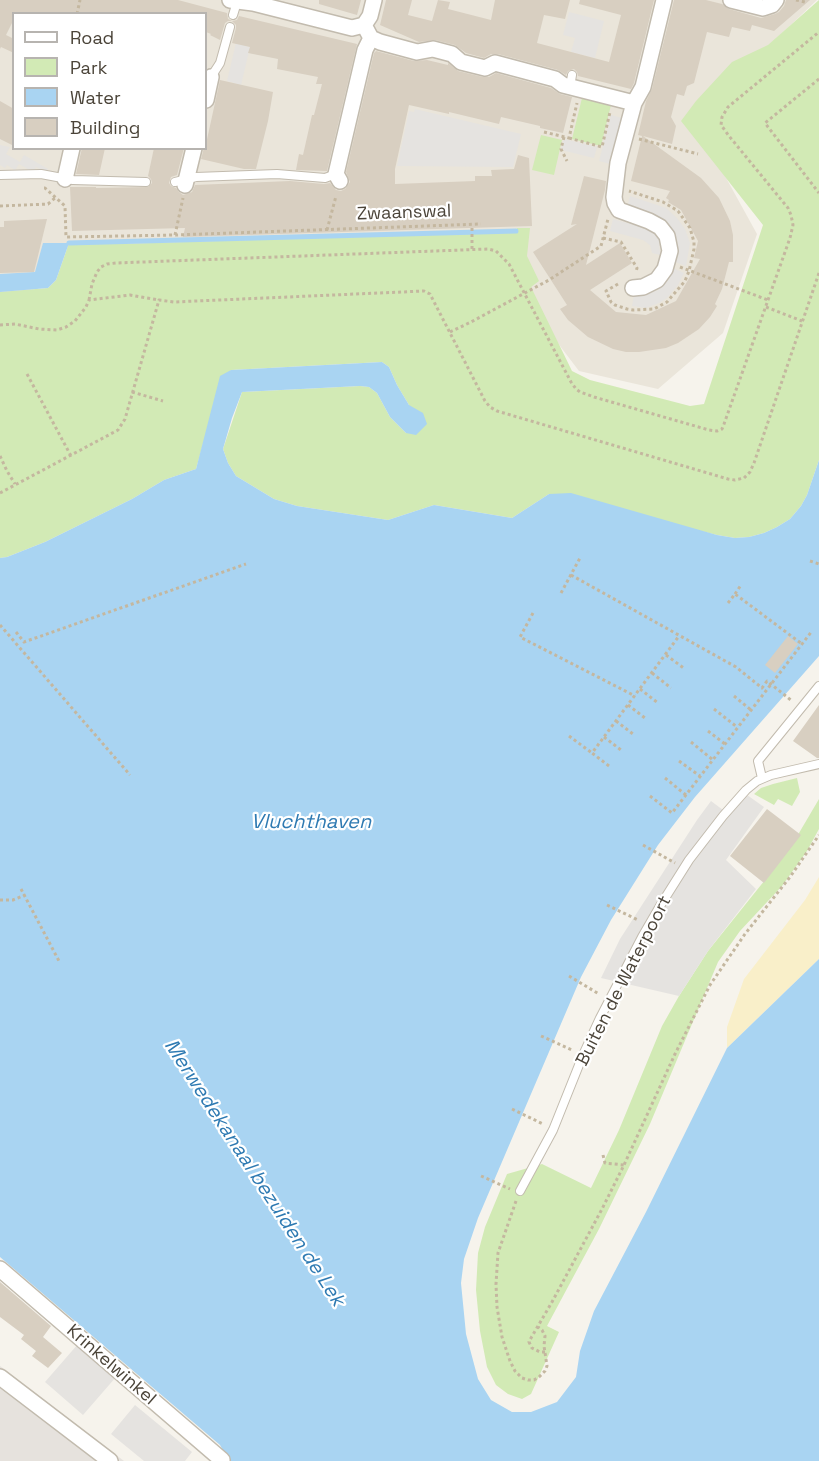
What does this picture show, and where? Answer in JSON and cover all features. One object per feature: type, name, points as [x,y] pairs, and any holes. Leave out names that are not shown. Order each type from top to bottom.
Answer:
[{"type":"street","points":[[338,178],[374,0]]},
{"type":"street","points":[[628,282],[643,287],[657,280],[668,263],[670,246],[667,236],[660,227],[622,212],[617,207],[614,198],[618,163],[634,102],[643,87],[663,0]]},
{"type":"street","points":[[731,0],[763,8],[772,5],[776,0]]},
{"type":"street","points":[[233,6],[254,3],[367,32],[380,42],[417,52],[433,49],[452,54],[461,62],[485,68],[495,63],[555,79],[563,85],[634,102]]},
{"type":"street","points":[[207,95],[211,77]]},
{"type":"street","points":[[66,179],[72,150]]},
{"type":"street","points":[[182,186],[193,150]]},
{"type":"street","name":"Krinkelwinkel","points":[[0,1269],[222,1460]]},
{"type":"street","points":[[0,1377],[110,1461]]},
{"type":"lane","points":[[211,77],[220,63],[230,27]]},
{"type":"lane","points":[[0,176],[41,174],[66,179],[147,182]]},
{"type":"lane","points":[[182,186],[196,177],[277,174],[338,178]]},
{"type":"lane","points":[[762,778],[758,761],[819,686]]},
{"type":"lane","name":"Buiten de Waterpoort","points":[[520,1191],[553,1130],[600,1018],[642,937],[707,835],[746,790],[762,778],[819,764]]},
{"type":"path","points":[[796,0],[805,2],[807,0]]},
{"type":"path","points":[[0,325],[15,324],[57,330],[66,327],[75,321],[86,307],[97,272],[107,264],[488,249],[496,251],[509,264],[571,382],[580,392],[717,431],[722,429],[724,424],[793,225],[791,215],[783,201],[721,125],[722,117],[728,107],[819,32]]},
{"type":"path","points":[[819,79],[765,123],[819,193]]},
{"type":"path","points":[[569,138],[574,86]]},
{"type":"path","points":[[544,132],[602,147],[612,105]]},
{"type":"path","points":[[564,136],[561,149],[567,161]]},
{"type":"path","points":[[626,136],[698,154]]},
{"type":"path","points":[[175,235],[182,186]]},
{"type":"path","points":[[0,206],[48,204],[56,197],[45,188],[34,188]]},
{"type":"path","name":"Zwaanswal","points":[[56,197],[65,206],[66,237],[481,224]]},
{"type":"path","name":"Zwaanswal","points":[[327,230],[335,199]]},
{"type":"path","points":[[450,332],[549,280],[601,246],[610,210],[617,207]]},
{"type":"path","points":[[472,225],[472,249]]},
{"type":"path","points":[[603,238],[621,242],[637,268],[637,272],[628,282],[606,291],[611,302]]},
{"type":"path","points":[[668,263],[768,300]]},
{"type":"path","points":[[89,300],[130,295],[174,302],[424,291],[430,294],[484,401],[490,407],[735,480],[744,478],[754,463],[819,273]]},
{"type":"path","points":[[0,493],[118,430],[125,419],[159,300]]},
{"type":"path","points":[[766,307],[802,321]]},
{"type":"path","points":[[27,374],[71,456]]},
{"type":"path","points":[[132,393],[163,401]]},
{"type":"path","points":[[0,456],[15,484]]},
{"type":"path","points":[[0,467],[7,471]]},
{"type":"path","points":[[561,593],[580,558]]},
{"type":"path","points":[[810,561],[819,564]]},
{"type":"path","points":[[12,638],[17,634],[24,642],[246,564]]},
{"type":"path","points":[[571,576],[736,667],[762,688],[766,681],[796,705]]},
{"type":"path","points":[[728,603],[741,585]]},
{"type":"path","points":[[735,594],[802,644]]},
{"type":"path","points":[[533,613],[520,637],[635,696]]},
{"type":"path","points":[[0,625],[130,775]]},
{"type":"path","points":[[651,796],[672,813],[812,632]]},
{"type":"path","points":[[592,753],[679,636]]},
{"type":"path","points":[[666,655],[686,669]]},
{"type":"path","points":[[652,673],[671,688]]},
{"type":"path","points":[[640,689],[658,703]]},
{"type":"path","points":[[734,696],[751,710]]},
{"type":"path","points":[[628,705],[645,718]]},
{"type":"path","points":[[714,709],[738,727]]},
{"type":"path","points":[[616,721],[633,734]]},
{"type":"path","points":[[708,731],[725,744]]},
{"type":"path","points":[[569,736],[609,766]]},
{"type":"path","points":[[604,737],[621,750]]},
{"type":"path","points":[[691,742],[713,760]]},
{"type":"path","points":[[680,761],[700,776]]},
{"type":"path","points":[[665,778],[686,795]]},
{"type":"path","points":[[545,1352],[540,1352],[530,1346],[529,1342],[624,1166],[710,985],[745,934],[790,878],[819,835]]},
{"type":"path","points":[[643,845],[669,860]]},
{"type":"path","points":[[21,888],[59,961]]},
{"type":"path","points":[[0,900],[13,900],[25,895]]},
{"type":"path","points":[[607,905],[635,918]]},
{"type":"path","points":[[569,976],[596,993]]},
{"type":"path","points":[[541,1036],[569,1049]]},
{"type":"path","points":[[512,1109],[538,1120]]},
{"type":"path","points":[[603,1155],[605,1163],[624,1166]]},
{"type":"path","points":[[481,1176],[504,1186]]},
{"type":"path","points":[[520,1191],[498,1253],[497,1295],[502,1337],[510,1361],[515,1371],[528,1380],[539,1377],[547,1366],[544,1332],[538,1327]]},
{"type":"shaded area","points":[[0,0],[817,0],[693,118],[757,234],[723,333],[658,389],[579,371],[491,255],[45,248],[38,289],[0,294]]},
{"type":"shaded area","points":[[569,12],[604,21],[595,58],[571,52],[575,38],[563,35]]},
{"type":"shaded area","points":[[236,43],[250,47],[241,85],[227,81]]},
{"type":"shaded area","points":[[415,109],[521,134],[513,167],[397,166],[409,111],[414,112]]},
{"type":"shaded area","points":[[611,115],[622,118],[610,164],[599,161]]},
{"type":"shaded area","points":[[564,139],[597,147],[594,158],[561,150]]},
{"type":"shaded area","points":[[0,145],[10,147],[6,154],[20,162],[24,155],[48,169],[46,172],[36,167],[33,172],[19,164],[15,170],[7,165],[5,168],[0,165]]},
{"type":"shaded area","points":[[630,196],[666,208],[677,218],[685,229],[690,243],[686,266],[675,262],[677,241],[667,224],[661,218],[627,208]]},
{"type":"shaded area","points":[[613,219],[653,232],[659,240],[660,255],[652,253],[650,245],[643,240],[610,231]]},
{"type":"shaded area","points":[[673,268],[684,273],[667,298],[646,308],[632,306],[634,295],[646,295],[658,290],[667,281]]},
{"type":"shaded area","points":[[740,790],[764,807],[726,860],[756,889],[708,951],[679,996],[601,978],[620,939],[711,801],[723,810]]},
{"type":"shaded area","points":[[78,1344],[116,1377],[83,1415],[45,1382]]},
{"type":"shaded area","points":[[0,1366],[124,1461],[0,1461]]},
{"type":"shaded area","points":[[135,1405],[192,1452],[185,1461],[144,1461],[111,1434]]},
{"type":"green space","points":[[819,0],[819,460],[807,495],[790,519],[764,533],[735,538],[549,494],[512,518],[434,505],[388,520],[297,506],[274,499],[236,476],[223,449],[242,392],[369,387],[377,393],[390,417],[406,433],[409,405],[389,367],[382,362],[231,370],[196,469],[164,480],[132,499],[45,542],[0,558],[0,292],[48,288],[56,280],[69,243],[119,244],[516,232],[517,228],[530,228],[527,256],[539,281],[531,287],[572,371],[590,380],[690,406],[704,404],[763,225],[681,121],[732,62],[768,45]]},
{"type":"green space","points":[[582,98],[611,105],[601,146],[572,139]]},
{"type":"green space","points":[[541,135],[562,140],[554,175],[532,170]]},
{"type":"green space","points":[[797,778],[800,792],[792,806],[778,799],[774,805],[754,794],[761,788]]},
{"type":"green space","points":[[819,799],[819,829],[807,851],[782,886],[740,931],[718,962],[650,1124],[599,1229],[547,1326],[559,1332],[531,1394],[522,1399],[508,1394],[496,1385],[487,1367],[480,1331],[476,1290],[478,1253],[485,1227],[507,1174],[542,1164],[591,1188],[619,1130],[662,1026],[679,996],[708,951],[769,875],[799,833]]},
{"type":"sand","points":[[819,877],[819,959],[727,1048],[727,1027],[744,979],[805,900]]},
{"type":"water","points":[[43,243],[69,243],[56,280],[48,288],[0,292],[0,274],[35,272]]},
{"type":"water","name":"Vluchthaven","points":[[382,362],[389,367],[409,405],[423,413],[427,424],[416,435],[406,433],[390,417],[377,393],[369,387],[242,392],[223,449],[236,476],[274,499],[297,506],[388,520],[434,505],[512,518],[549,494],[571,493],[717,535],[735,538],[764,533],[790,519],[807,495],[819,460],[819,656],[695,797],[658,845],[611,920],[581,977],[478,1218],[464,1259],[461,1283],[466,1334],[478,1379],[491,1400],[512,1412],[531,1412],[557,1402],[576,1377],[580,1351],[594,1311],[727,1048],[819,959],[819,1461],[229,1461],[220,1445],[0,1257],[0,558],[45,542],[132,499],[164,480],[196,469],[220,376],[231,370]]},
{"type":"building","points":[[0,0],[178,0],[227,13],[228,19],[232,21],[225,23],[220,40],[207,32],[207,12],[12,12],[12,23],[6,35],[12,38],[12,52],[1,47],[0,49]]},
{"type":"building","points":[[319,0],[361,0],[357,15],[319,4]]},
{"type":"building","points":[[386,0],[412,0],[408,15],[432,21],[438,0],[450,2],[448,9],[491,20],[495,0],[570,0],[565,19],[544,15],[537,43],[609,62],[621,15],[579,4],[580,0],[654,0],[631,89],[578,76],[574,69],[568,71],[566,75],[558,70],[498,54],[491,54],[484,58],[466,53],[455,45],[435,40],[419,42],[380,25]]},
{"type":"building","points":[[674,0],[706,0],[761,18],[779,12],[786,0],[810,0],[774,31],[752,25],[750,31],[732,27],[729,37],[707,32],[694,83],[687,86],[684,96],[677,94],[671,117],[676,126],[672,144],[643,136],[701,178],[719,198],[730,221],[733,235],[733,262],[729,262],[722,289],[715,304],[717,306],[699,329],[666,348],[626,352],[613,349],[588,337],[568,320],[560,309],[567,305],[533,252],[577,224],[571,225],[584,176],[606,181],[586,265],[620,243],[632,263],[590,290],[616,312],[646,315],[676,301],[700,259],[694,258],[698,241],[681,210],[668,202],[666,198],[670,191],[631,181],[642,136],[638,135],[646,101],[652,89]]},
{"type":"building","points":[[239,16],[357,44],[327,171],[296,170],[299,154],[303,155],[322,84],[316,84],[318,77],[277,69],[278,59],[248,53],[250,47],[232,43],[236,25],[232,21],[237,20]]},
{"type":"building","points":[[376,51],[414,61],[427,60],[448,65],[448,63],[458,71],[483,77],[496,73],[551,88],[560,94],[572,97],[563,133],[501,117],[499,124],[409,105],[395,169],[395,184],[475,181],[475,176],[492,176],[491,170],[514,169],[518,155],[529,158],[532,226],[183,237],[185,228],[72,231],[70,187],[148,187],[152,183],[148,176],[154,150],[183,150],[177,175],[171,177],[169,183],[183,195],[192,192],[195,185],[290,181],[330,183],[336,190],[345,189],[350,182],[346,172]]},
{"type":"building","points":[[220,80],[273,92],[256,169],[244,169],[201,159],[203,150],[207,150],[207,139]]},
{"type":"building","points":[[0,101],[12,108],[12,145],[0,139]]},
{"type":"building","points":[[82,150],[105,150],[99,175],[76,174]]},
{"type":"building","points":[[47,219],[34,272],[0,273],[0,227],[4,227],[4,221]]},
{"type":"building","points":[[788,636],[798,644],[775,673],[765,665]]},
{"type":"building","points":[[819,705],[819,758],[817,758],[793,741]]},
{"type":"building","points":[[767,809],[801,835],[764,883],[730,856]]},
{"type":"building","points":[[0,1282],[51,1326],[43,1337],[62,1353],[48,1368],[32,1356],[36,1351],[21,1339],[24,1335],[0,1317]]},
{"type":"waterway","points":[[69,243],[516,231]]},
{"type":"water label","name":"Merwedekanaal bezuiden de Lek","points":[[254,1173]]}]
